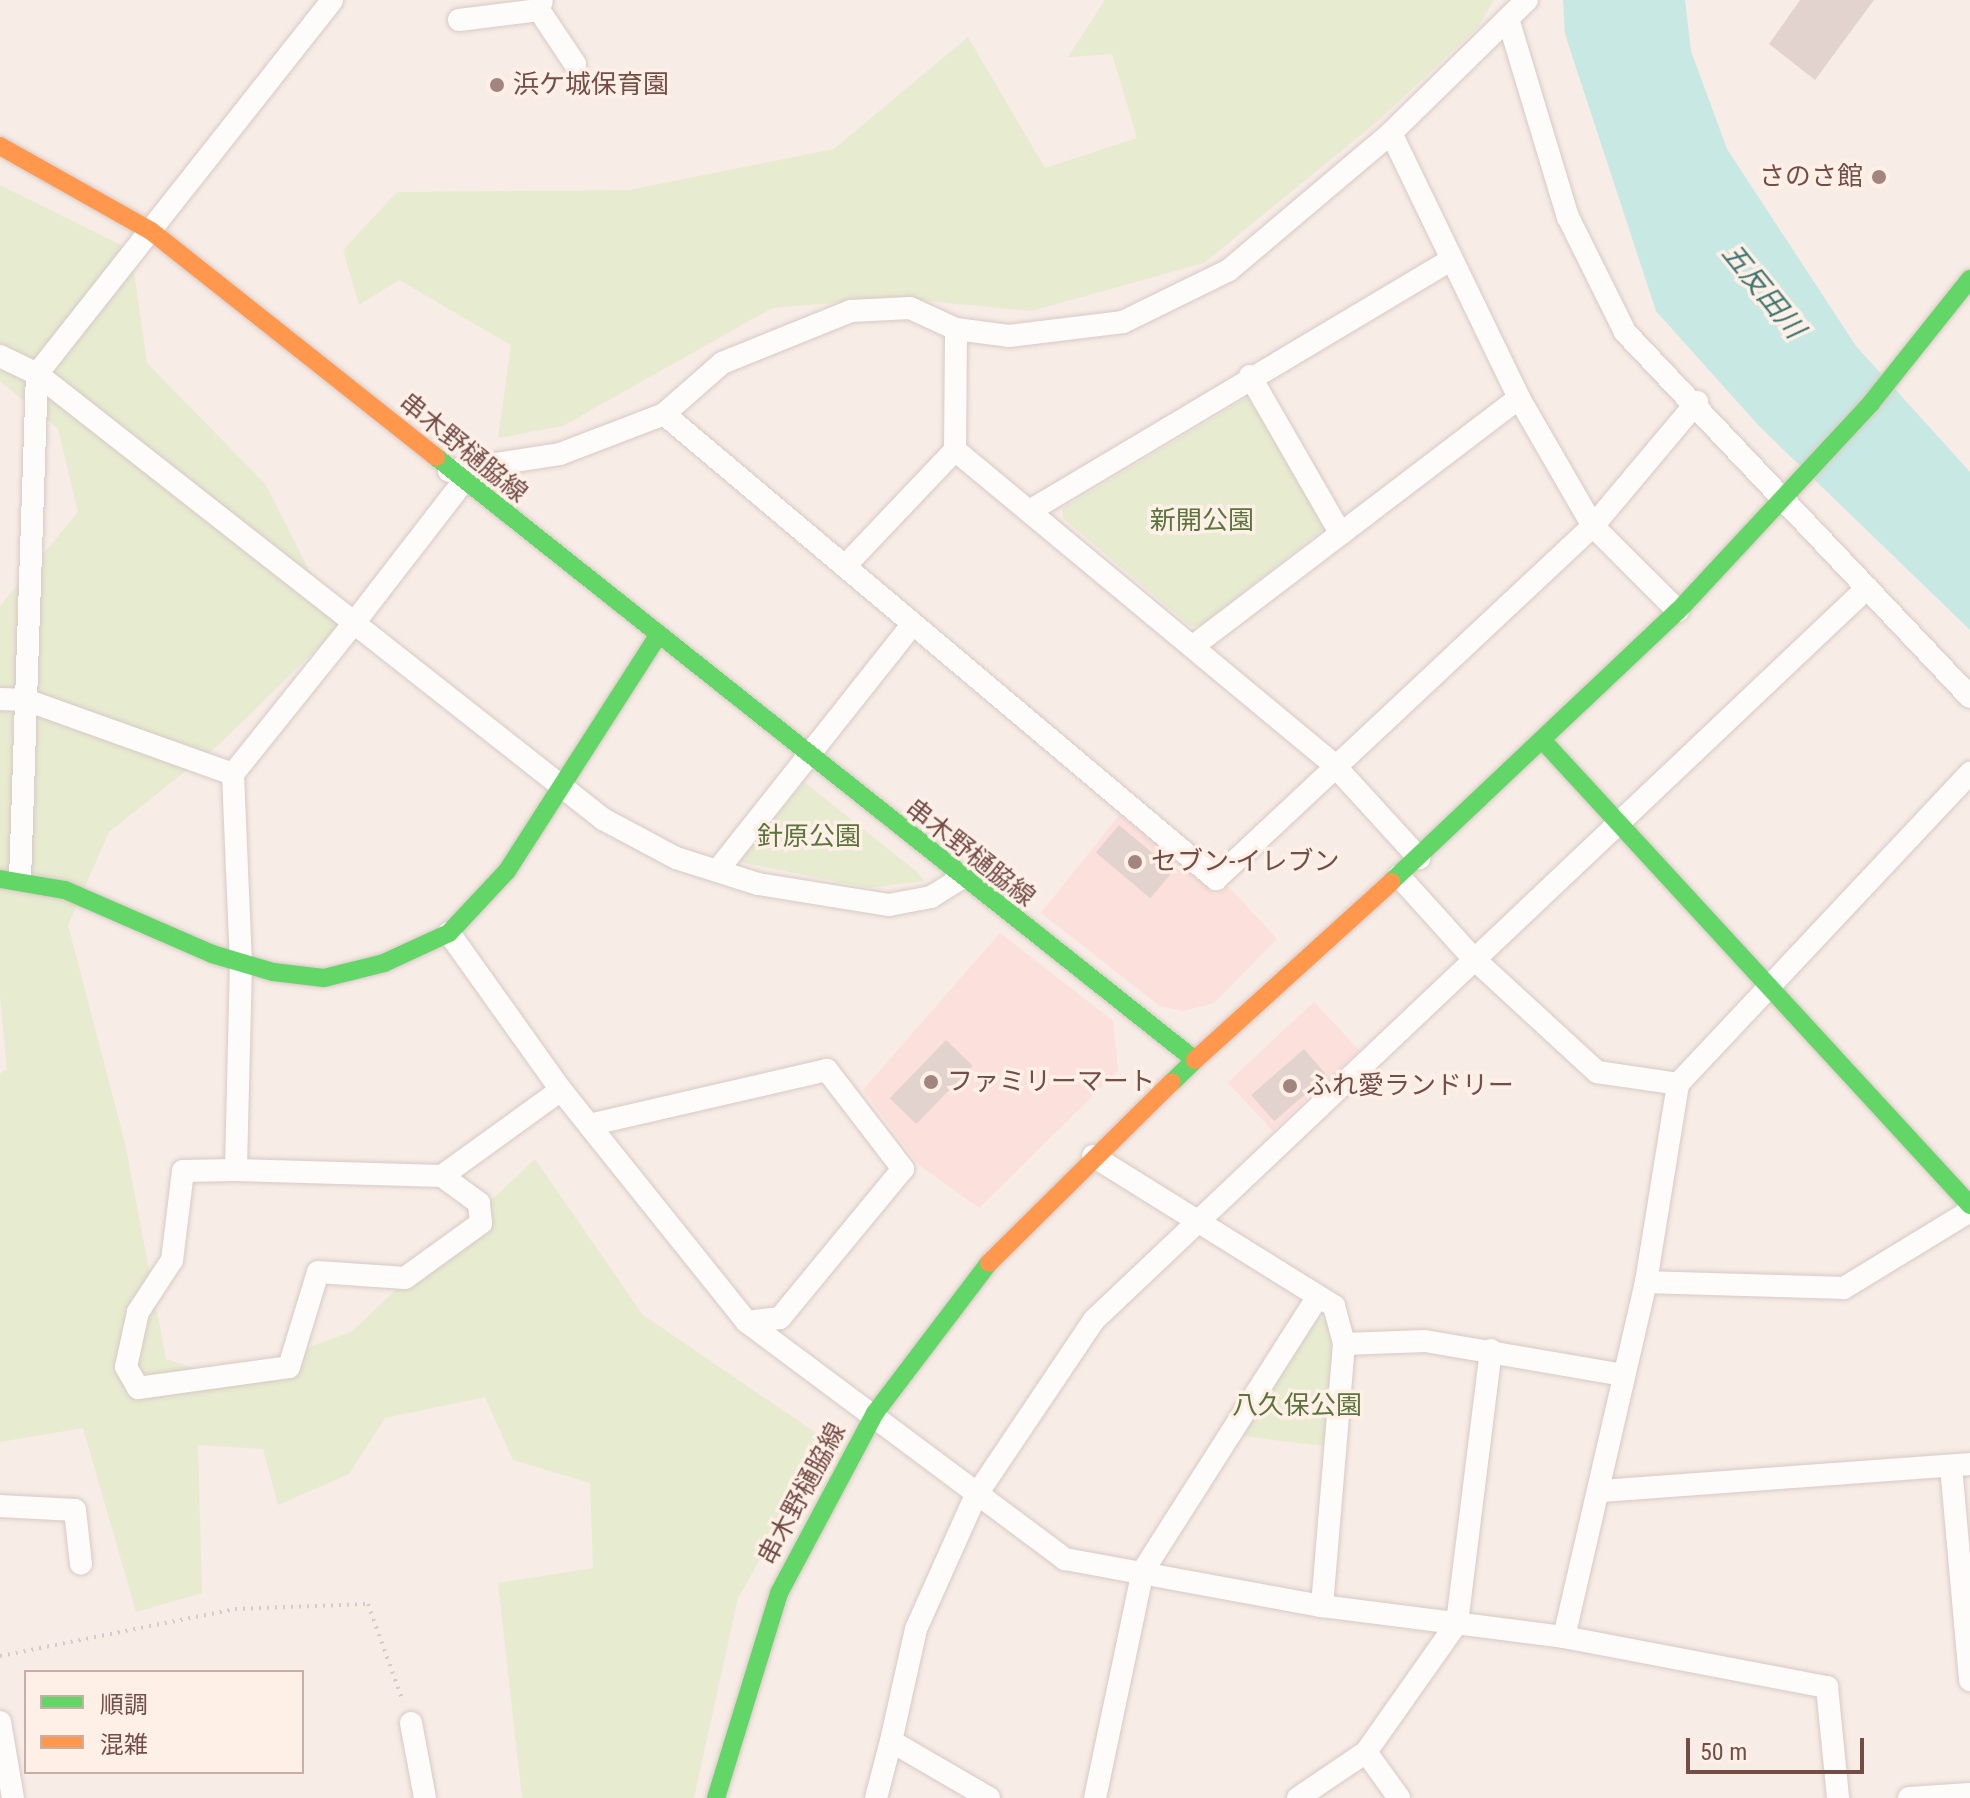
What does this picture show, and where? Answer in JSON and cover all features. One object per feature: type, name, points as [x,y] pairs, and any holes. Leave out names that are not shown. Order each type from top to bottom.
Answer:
[{"type":"street","points":[[332,0],[37,374],[26,700],[10,879],[65,890],[241,963],[324,978],[384,963],[449,933],[507,871],[564,788],[657,637]]},
{"type":"street","points":[[236,1170],[241,963],[233,774],[354,623],[456,476],[560,454],[664,414],[722,363],[851,311],[910,308],[956,329],[1009,336],[1123,322],[1229,270],[1391,133],[1446,73],[1509,22],[1527,0]]},
{"type":"street","points":[[459,20],[540,5],[575,64]]},
{"type":"street","points":[[1509,22],[1568,217],[1625,332],[1697,402],[1970,697]]},
{"type":"street","points":[[1391,133],[1519,398],[1593,526],[1678,611]]},
{"type":"street","name":"串木野樋脇線","points":[[0,146],[151,231],[960,879],[1195,1060],[1000,1248],[875,1413],[779,1593],[716,1798]]},
{"type":"street","points":[[1033,509],[1250,376],[1450,260]]},
{"type":"street","points":[[1195,1060],[1545,743],[1678,611],[1801,482],[1970,279]]},
{"type":"street","points":[[845,566],[955,450],[956,329]]},
{"type":"street","points":[[0,356],[37,374],[564,788],[633,837],[717,871],[889,905],[931,897],[960,879]]},
{"type":"street","points":[[1250,376],[1341,534]]},
{"type":"street","points":[[1196,644],[1519,398]]},
{"type":"street","points":[[664,414],[1216,879],[1593,526],[1697,402]]},
{"type":"street","points":[[955,450],[1033,509],[1196,644],[1335,766],[1419,858]]},
{"type":"street","points":[[876,1798],[916,1629],[975,1497],[1094,1320],[1472,957],[1867,588]]},
{"type":"street","points":[[717,871],[913,624]]},
{"type":"street","points":[[0,699],[26,700],[233,774]]},
{"type":"street","points":[[1545,743],[1970,1208],[1844,1288],[1646,1282]]},
{"type":"street","points":[[1564,1637],[1602,1491],[1646,1282],[1678,1084],[1969,777]]},
{"type":"street","points":[[1399,876],[1472,957],[1597,1072],[1678,1084]]},
{"type":"street","points":[[449,933],[561,1090],[747,1322],[875,1413],[975,1497],[1065,1559],[1322,1606],[1564,1637],[1827,1687],[1838,1798]]},
{"type":"street","points":[[589,1125],[827,1070],[903,1169],[780,1318],[747,1322]]},
{"type":"street","points":[[442,1176],[561,1090]]},
{"type":"street","points":[[1093,1156],[1316,1299],[1334,1306],[1344,1344],[1322,1606]]},
{"type":"street","points":[[236,1170],[442,1176],[479,1203],[481,1223],[405,1278],[318,1272],[289,1367],[138,1388],[126,1367],[138,1312],[172,1260],[183,1171],[236,1170]]},
{"type":"street","points":[[1095,1798],[1143,1571],[1316,1299]]},
{"type":"street","points":[[1344,1344],[1425,1341],[1624,1375]]},
{"type":"street","points":[[1298,1798],[1366,1752],[1457,1623],[1491,1350]]},
{"type":"street","points":[[1602,1491],[1961,1465],[1970,1670]]},
{"type":"street","points":[[0,1506],[75,1510],[81,1564]]},
{"type":"street","points":[[0,1722],[13,1798]]},
{"type":"street","points":[[411,1723],[425,1798]]},
{"type":"street","points":[[891,1741],[989,1798]]},
{"type":"street","points":[[1366,1752],[1399,1798]]},
{"type":"street","points":[[1909,1798],[1970,1794]]},
{"type":"path","points":[[0,1656],[235,1609],[368,1604],[411,1723]]},
{"type":"shaded area","points":[[1121,813],[1216,895],[1228,886],[1277,939],[1214,1003],[1184,1011],[1160,1006],[1041,913]]},
{"type":"shaded area","points":[[1000,933],[1113,1021],[1118,1071],[979,1208],[919,1165],[863,1090]]},
{"type":"shaded area","points":[[1314,1002],[1359,1050],[1273,1131],[1228,1082]]},
{"type":"green space","points":[[1105,0],[1494,0],[1478,27],[1378,121],[1204,263],[1031,311],[894,298],[772,308],[563,426],[498,438],[511,345],[399,280],[359,305],[343,250],[397,192],[629,190],[834,149],[968,37],[1045,168],[1137,138],[1112,54],[1068,57]]},
{"type":"green space","points":[[0,185],[131,250],[147,363],[266,485],[338,628],[221,743],[109,832],[68,925],[125,1143],[166,1359],[224,1378],[351,1332],[535,1159],[643,1315],[828,1441],[738,1598],[694,1798],[522,1798],[498,1583],[593,1568],[590,1483],[513,1460],[485,1397],[385,1418],[349,1474],[278,1505],[263,1449],[198,1445],[202,1593],[136,1612],[83,1428],[0,1442],[0,1074],[7,1069],[0,996],[0,606],[78,512],[58,429],[0,381]]},
{"type":"green space","name":"新開公園","points":[[1248,397],[1326,527],[1201,626],[1190,626],[1063,518],[1063,508]]},
{"type":"green space","name":"針原公園","points":[[804,782],[925,881],[870,888],[739,862]]},
{"type":"green space","name":"八久保公園","points":[[1312,1314],[1328,1321],[1336,1387],[1329,1440],[1324,1446],[1242,1436]]},
{"type":"water","name":"五反田川","points":[[1563,0],[1685,0],[1691,51],[1727,149],[1856,346],[1970,472],[1970,630],[1760,427],[1656,311],[1565,34]]},
{"type":"building","points":[[1800,0],[1874,0],[1815,80],[1769,44]]},
{"type":"building","name":"セブン-イレブン","points":[[1119,825],[1173,871],[1150,898],[1096,853]]},
{"type":"building","name":"ファミリーマート","points":[[946,1040],[973,1066],[916,1124],[890,1098]]},
{"type":"building","name":"ふれ愛ランドリー","points":[[1304,1049],[1327,1075],[1274,1121],[1251,1095]]},
{"type":"traffic: fast","points":[[1391,882],[1678,611],[1871,403],[1970,279]]},
{"type":"traffic: fast","points":[[436,457],[1195,1060],[1172,1082]]},
{"type":"traffic: fast","points":[[0,879],[65,890],[212,954],[273,972],[324,978],[384,963],[449,933],[507,871],[657,637]]},
{"type":"traffic: fast","points":[[1545,743],[1970,1205]]},
{"type":"traffic: fast","points":[[716,1798],[779,1593],[875,1413],[989,1263]]},
{"type":"traffic: slow","points":[[0,146],[151,231],[436,457]]},
{"type":"traffic: slow","points":[[1195,1060],[1391,882]]},
{"type":"traffic: slow","points":[[989,1263],[1172,1082]]},
{"type":"place","name":"浜ケ城保育園","points":[[497,85]]},
{"type":"place","name":"さのさ館","points":[[1879,177]]},
{"type":"place","name":"セブン-イレブン","points":[[1135,862]]},
{"type":"place","name":"ファミリーマート","points":[[931,1082]]},
{"type":"place","name":"ふれ愛ランドリー","points":[[1290,1086]]}]
